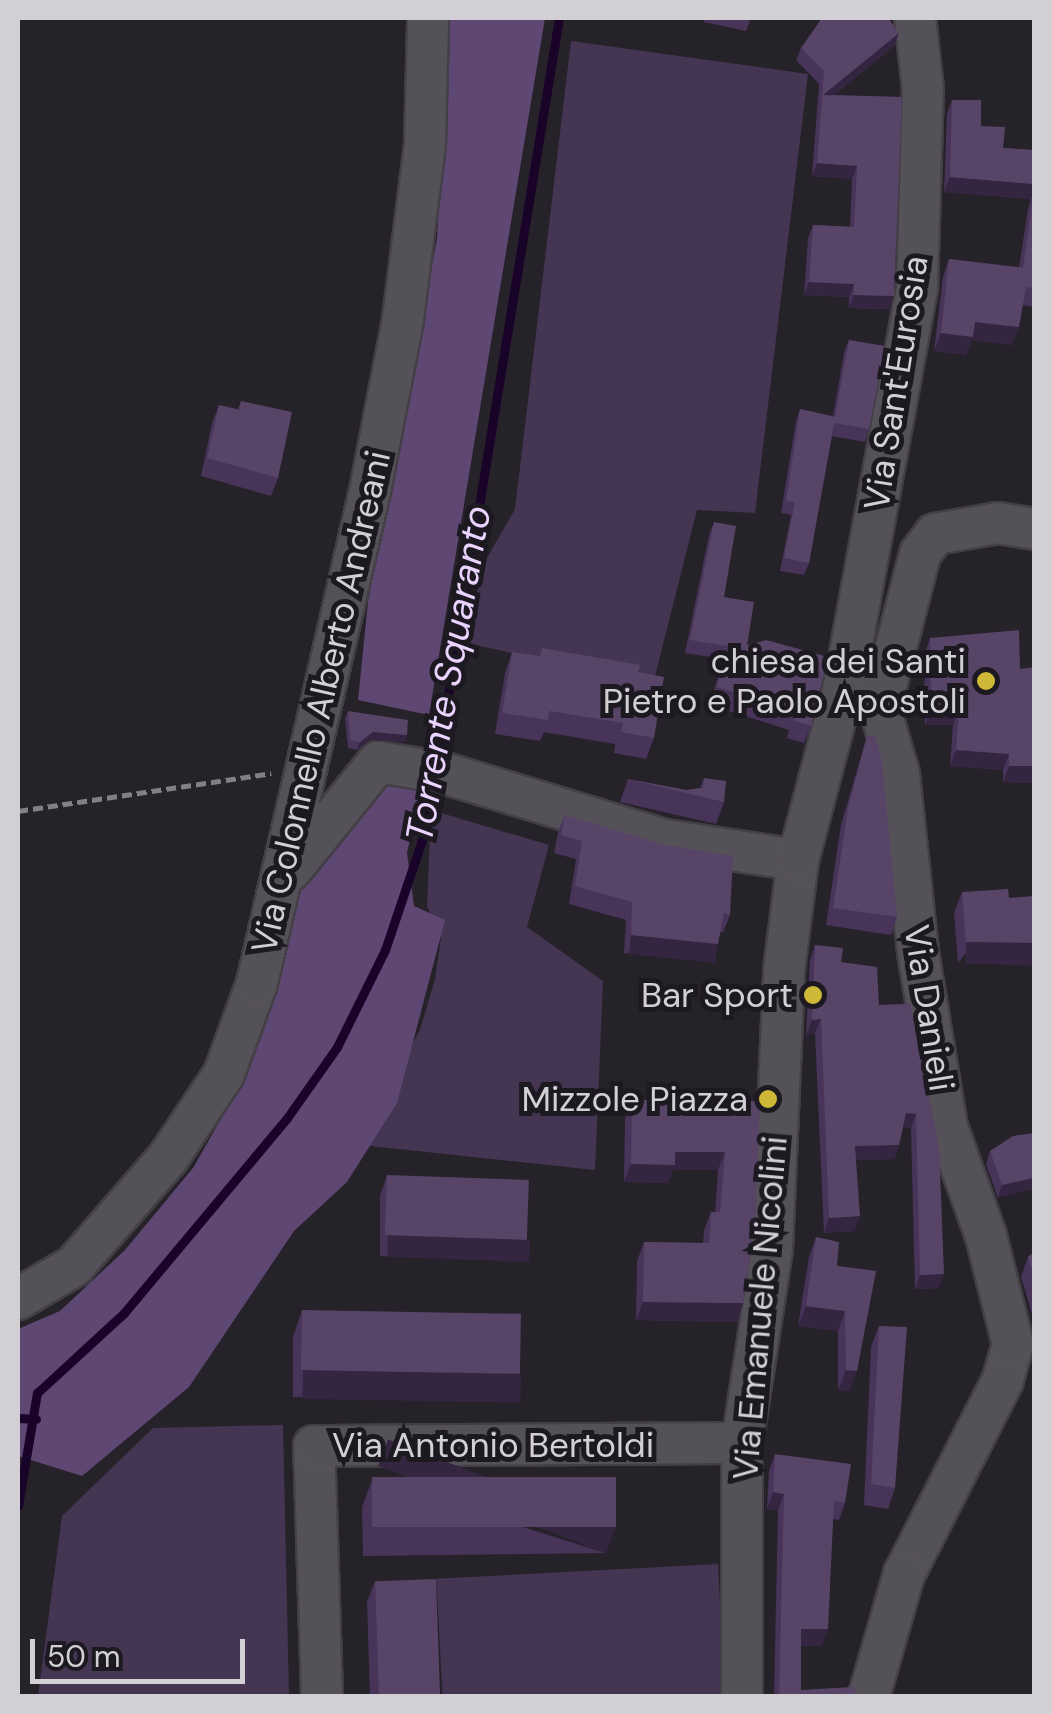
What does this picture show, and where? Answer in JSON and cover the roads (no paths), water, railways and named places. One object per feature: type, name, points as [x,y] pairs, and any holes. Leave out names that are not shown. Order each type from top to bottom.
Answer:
[{"type":"street","name":"Via Colonnello Alberto Andreani","points":[[18,1299],[74,1266],[168,1158],[224,1074],[284,879],[403,320],[425,145],[428,18]]},
{"type":"street","name":"Via Sant'Eurosia","points":[[844,686],[917,289],[923,89],[916,18]]},
{"type":"street","points":[[844,686],[880,710],[920,554],[935,534],[998,523],[1034,529]]},
{"type":"street","name":"Via Emanuele Nicolini","points":[[742,1696],[742,1443],[772,1249],[784,970],[798,860],[844,686]]},
{"type":"street","name":"Via Danieli","points":[[870,1696],[904,1574],[1024,1341],[947,1127],[918,952],[899,774],[880,710]]},
{"type":"street","points":[[284,879],[378,762],[403,762],[444,773],[665,840],[798,860]]},
{"type":"street","name":"Via Antonio Bertoldi","points":[[322,1696],[314,1446],[742,1443]]},
{"type":"waterway","name":"Torrente Squaranto","points":[[437,762],[559,18]]},
{"type":"waterway","name":"Torrente Squaranto","points":[[18,1506],[37,1393],[124,1313],[287,1118],[337,1047],[385,950],[428,822],[434,782]]},
{"type":"waterway","points":[[18,1418],[36,1419]]},
{"type":"place","name":"chiesa dei Santi Pietro e Paolo Apostoli","points":[[986,681]]},
{"type":"place","name":"Bar Sport","points":[[813,995]]},
{"type":"place","name":"Mizzole Piazza","points":[[768,1099]]}]
